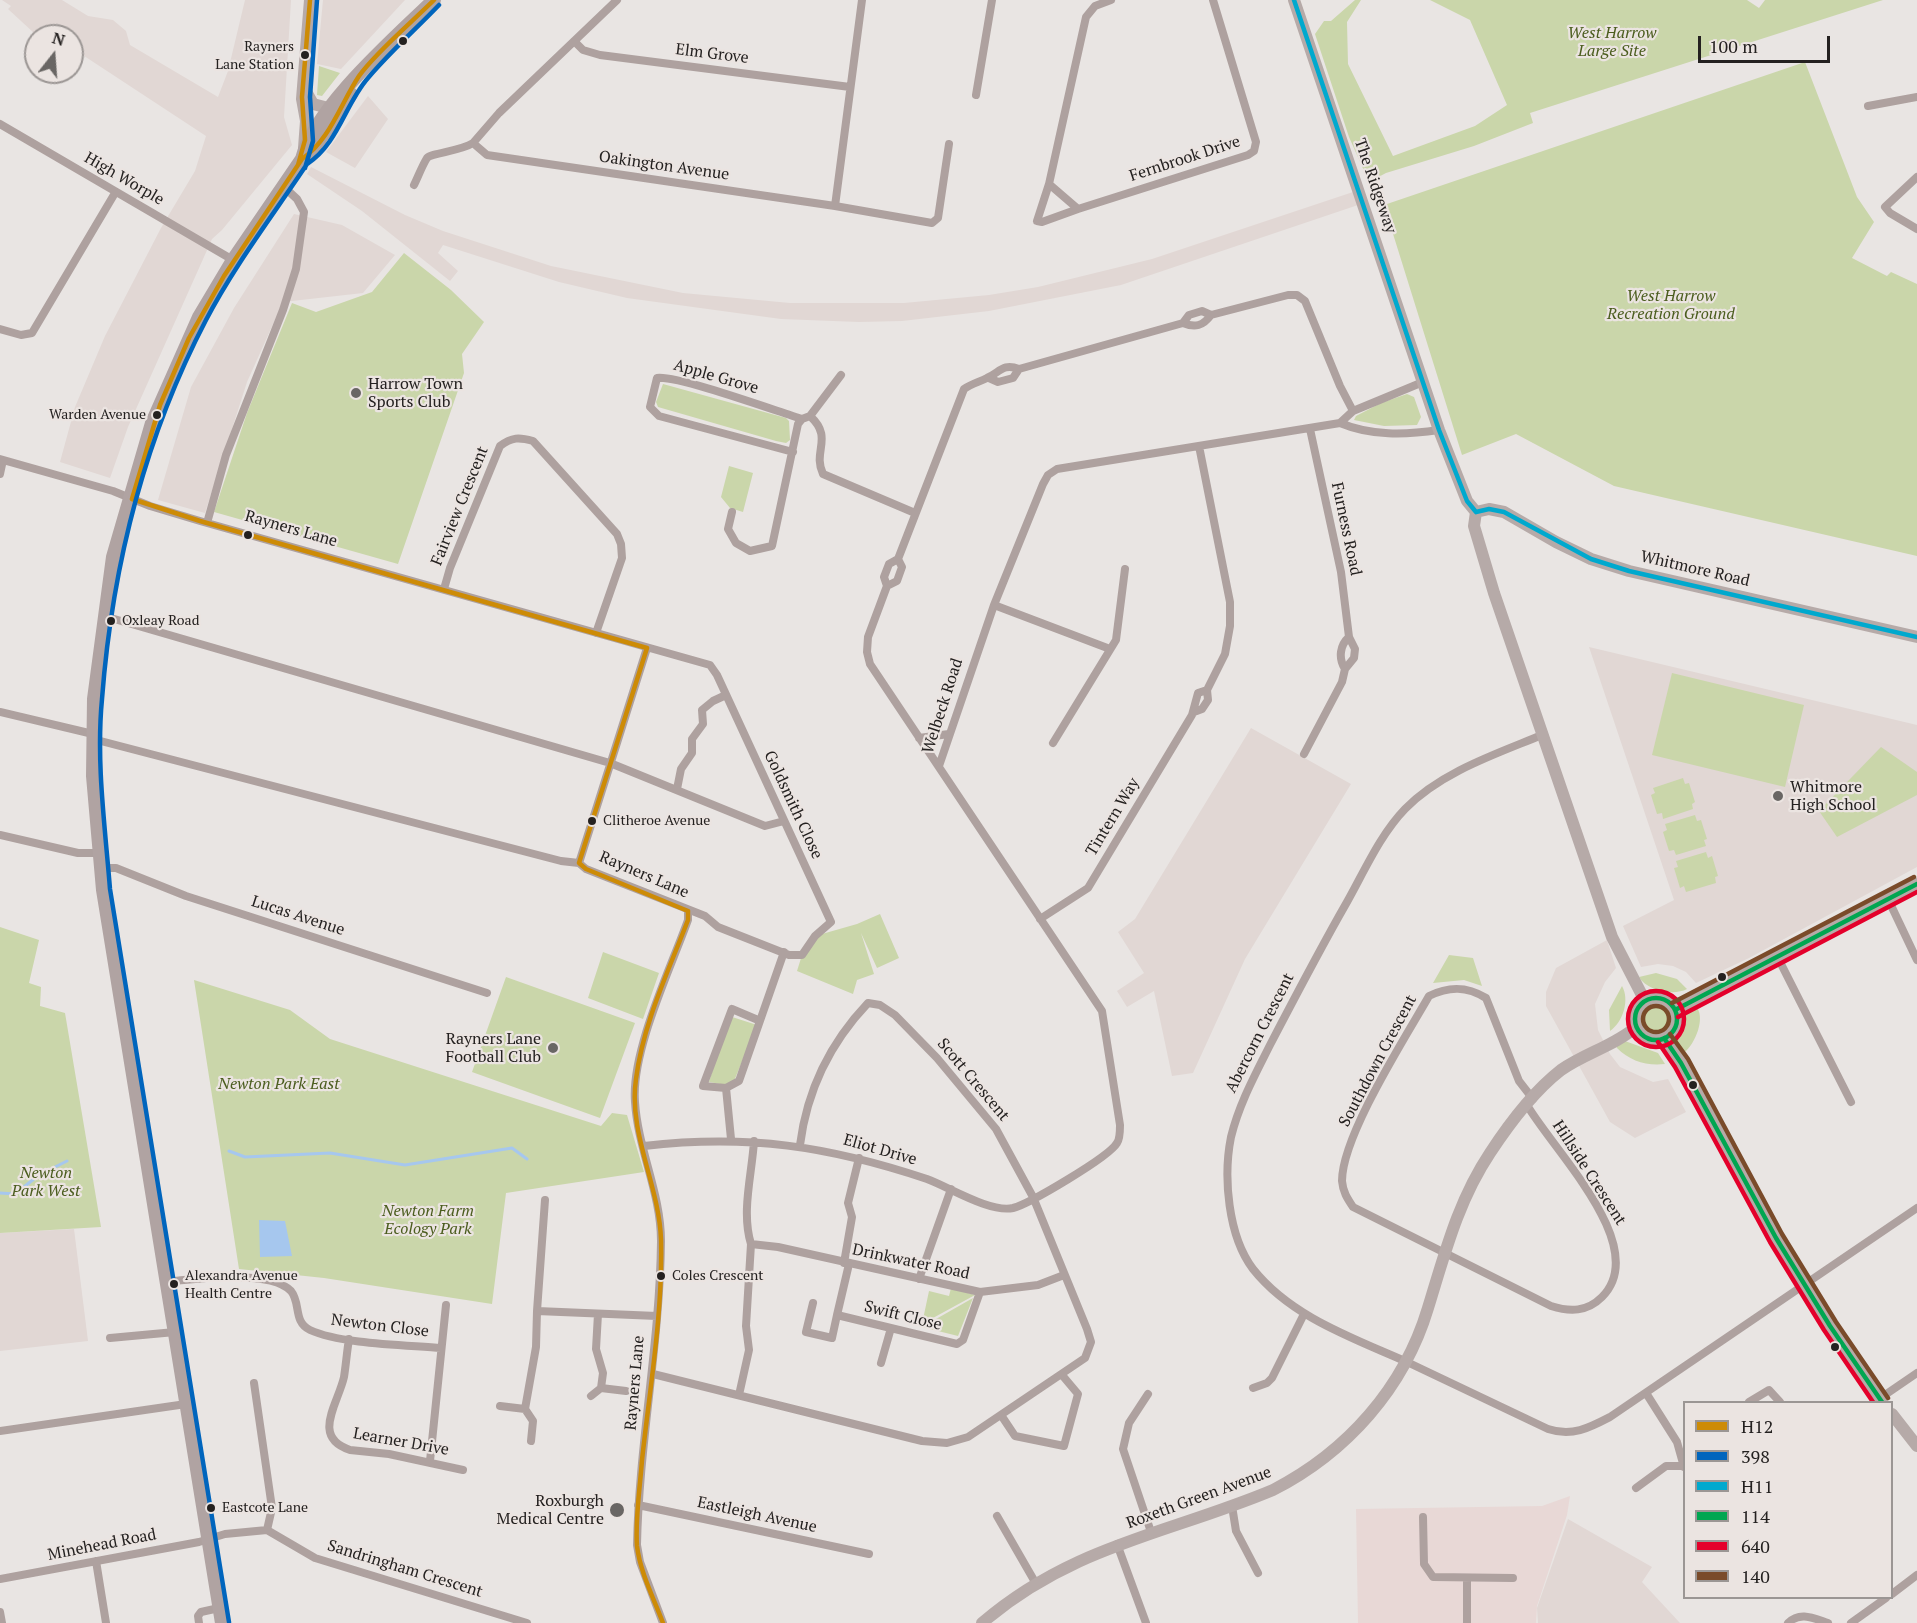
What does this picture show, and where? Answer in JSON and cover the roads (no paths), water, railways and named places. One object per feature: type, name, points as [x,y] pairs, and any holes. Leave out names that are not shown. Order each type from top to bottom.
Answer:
[{"type":"main road","points":[[222,1623],[100,868],[93,736],[104,616],[113,557],[132,499],[152,423],[199,317],[233,260],[284,187],[327,110],[434,0]]},
{"type":"main road","points":[[303,154],[311,153],[360,75]]},
{"type":"street","points":[[303,154],[304,88],[310,0]]},
{"type":"street","points":[[414,185],[428,157],[458,150],[473,143],[499,113],[617,0]]},
{"type":"street","points":[[835,206],[862,0]]},
{"type":"street","points":[[976,95],[992,0]]},
{"type":"street","name":"Fernbrook Drive","points":[[1111,0],[1095,6],[1086,17],[1049,184],[1036,221],[1042,222],[1248,155],[1254,150],[1256,142],[1213,0]]},
{"type":"street","name":"The Ridgeway","points":[[1294,0],[1439,430],[1467,501],[1476,512]]},
{"type":"street","name":"Elm Grove","points":[[574,41],[583,50],[600,55],[850,87]]},
{"type":"street","points":[[304,88],[312,104],[327,110],[342,106]]},
{"type":"street","points":[[1868,106],[1917,97]]},
{"type":"street","name":"High Worple","points":[[0,124],[233,260]]},
{"type":"street","name":"Oakington Avenue","points":[[473,143],[486,155],[835,206],[932,223],[938,218],[949,144]]},
{"type":"street","points":[[1917,177],[1885,207],[1890,213],[1917,229]]},
{"type":"street","points":[[1049,184],[1078,209]]},
{"type":"street","points":[[207,523],[226,455],[284,310],[297,269],[304,212],[297,199],[284,187]]},
{"type":"street","points":[[0,329],[21,335],[32,333],[116,193]]},
{"type":"street","points":[[939,765],[870,664],[867,652],[868,637],[887,586],[885,577],[889,564],[898,559],[958,397],[964,388],[989,378],[998,382],[1013,378],[1019,369],[1183,323],[1193,327],[1206,323],[1211,315],[1288,294],[1298,295],[1305,301],[1340,386],[1353,411]]},
{"type":"street","points":[[732,512],[728,529],[736,543],[750,551],[772,546],[798,424],[841,375]]},
{"type":"street","name":"Apple Grove","points":[[793,452],[658,416],[650,407],[654,384],[657,378],[683,382],[806,417]]},
{"type":"street","points":[[1340,423],[1353,411],[1424,382]]},
{"type":"street","points":[[806,417],[821,429],[824,437],[819,466],[823,474],[915,513]]},
{"type":"street","name":"Welbeck Road","points":[[1033,1197],[1097,1162],[1118,1142],[1120,1125],[1102,1011],[939,765],[993,605],[1048,475],[1057,469],[1340,423],[1356,429],[1384,433],[1414,434],[1439,430]]},
{"type":"street","name":"Furness Road","points":[[1304,754],[1342,682],[1345,669],[1354,658],[1355,649],[1349,637],[1341,572],[1310,429]]},
{"type":"street","name":"Fairview Crescent","points":[[444,589],[450,568],[500,446],[509,439],[520,437],[533,441],[617,534],[621,558],[596,633]]},
{"type":"street","name":"Tintern Way","points":[[1040,919],[1088,888],[1194,712],[1206,705],[1207,690],[1225,654],[1230,626],[1230,602],[1199,446]]},
{"type":"street","points":[[0,474],[2,460],[113,491],[132,499]]},
{"type":"street","name":"Rayners Lane","points":[[132,499],[207,523],[647,648],[579,863],[586,869],[688,911],[688,920],[637,1066],[635,1102],[660,1210],[657,1316],[653,1374],[638,1505],[637,1545],[640,1562],[663,1623]]},
{"type":"street","name":"Whitmore Road","points":[[1476,512],[1489,508],[1504,512],[1591,559],[1629,570],[1917,637]]},
{"type":"street","points":[[1476,512],[1474,526],[1477,537],[1542,735],[1612,937],[1645,1001]]},
{"type":"street","points":[[887,586],[897,581],[902,567],[898,559]]},
{"type":"street","points":[[1053,743],[1118,632],[1125,569]]},
{"type":"street","points":[[993,605],[1110,649]]},
{"type":"street","points":[[104,616],[610,763],[765,826],[784,821]]},
{"type":"street","name":"Furness Road","points":[[1345,669],[1340,655],[1342,646],[1349,637]]},
{"type":"street","name":"Goldsmith Close","points":[[647,648],[710,665],[716,672],[831,922],[815,936],[802,955],[796,956],[783,952]]},
{"type":"street","points":[[677,789],[681,769],[692,756],[692,739],[703,724],[702,710],[713,701],[727,698]]},
{"type":"street","points":[[0,712],[561,861],[579,863]]},
{"type":"street","points":[[919,738],[949,734]]},
{"type":"street","name":"Abercorn Crescent","points":[[1542,735],[1468,766],[1421,795],[1405,809],[1378,844],[1303,980],[1240,1106],[1231,1141],[1229,1187],[1233,1219],[1240,1244],[1251,1266],[1266,1283],[1304,1314],[1558,1432],[1576,1432],[1593,1426],[1646,1393],[1917,1208]]},
{"type":"street","points":[[0,835],[78,853],[99,853]]},
{"type":"street","name":"Lucas Avenue","points":[[100,868],[116,868],[186,896],[487,993]]},
{"type":"street","points":[[1675,1010],[1917,884]]},
{"type":"street","points":[[1888,899],[1917,960]]},
{"type":"street","points":[[688,911],[705,916],[718,927],[783,952],[739,1081],[726,1088],[703,1086],[732,1010],[758,1020]]},
{"type":"street","points":[[1777,956],[1851,1102]]},
{"type":"street","name":"Southdown Crescent","points":[[1443,1252],[1353,1207],[1344,1192],[1342,1181],[1359,1126],[1429,996],[1441,990],[1460,988],[1475,992],[1486,999],[1530,1102]]},
{"type":"street","points":[[1662,999],[1675,1010],[1676,1025],[1664,1038],[1651,1040],[1643,1036],[1636,1027],[1636,1011],[1645,1001],[1662,999]]},
{"type":"street","name":"Scott Crescent","points":[[800,1145],[805,1110],[832,1049],[867,1003],[880,1005],[895,1015],[937,1058],[996,1129],[1033,1197]]},
{"type":"street","name":"Roxeth Green Avenue","points":[[982,1623],[997,1618],[1035,1582],[1076,1561],[1151,1532],[1232,1506],[1304,1474],[1332,1454],[1372,1413],[1406,1361],[1428,1309],[1443,1252],[1467,1193],[1489,1154],[1530,1102],[1562,1070],[1636,1027]]},
{"type":"street","points":[[1664,1038],[1681,1063],[1804,1285],[1881,1401],[1917,1373]]},
{"type":"street","points":[[726,1088],[731,1139]]},
{"type":"street","name":"Hillside Crescent","points":[[1443,1252],[1564,1310],[1584,1309],[1593,1305],[1610,1286],[1617,1263],[1609,1229],[1530,1102]]},
{"type":"street","name":"Eliot Drive","points":[[644,1146],[731,1139],[800,1145],[859,1158],[951,1189],[995,1208],[1013,1208],[1033,1197]]},
{"type":"street","points":[[739,1395],[749,1350],[746,1326],[751,1244],[748,1234],[749,1190],[754,1141]]},
{"type":"street","name":"Swift Close","points":[[859,1158],[848,1203],[852,1217],[847,1263],[837,1315],[957,1344],[963,1340],[980,1292]]},
{"type":"street","points":[[919,1279],[951,1189]]},
{"type":"street","points":[[653,1374],[922,1441],[947,1443],[968,1437],[1085,1358],[1091,1342],[1033,1197]]},
{"type":"street","points":[[531,1441],[533,1421],[525,1409],[536,1347],[545,1200]]},
{"type":"street","name":"Drinkwater Road","points":[[751,1244],[778,1247],[980,1292],[1038,1285],[1064,1275]]},
{"type":"street","name":"Newton Close","points":[[166,1282],[223,1276],[279,1283],[291,1292],[299,1321],[307,1329],[349,1339],[441,1348]]},
{"type":"street","points":[[813,1303],[806,1332],[832,1338],[837,1315]]},
{"type":"street","points":[[430,1461],[446,1305]]},
{"type":"street","points":[[537,1311],[598,1314],[613,1312],[657,1316]]},
{"type":"street","points":[[591,1396],[601,1388],[603,1373],[596,1349],[598,1314]]},
{"type":"street","points":[[1253,1388],[1267,1383],[1272,1378],[1304,1314]]},
{"type":"street","points":[[881,1363],[891,1328]]},
{"type":"street","points":[[110,1338],[175,1332]]},
{"type":"street","name":"Learner Drive","points":[[349,1339],[344,1378],[329,1424],[330,1435],[337,1446],[350,1450],[430,1461],[463,1470]]},
{"type":"street","points":[[1001,1415],[1015,1436],[1064,1446],[1078,1394],[1062,1375]]},
{"type":"street","points":[[209,1539],[225,1534],[267,1530],[272,1508],[254,1383]]},
{"type":"street","points":[[601,1388],[626,1391]]},
{"type":"street","points":[[1751,1401],[1769,1390],[1779,1401]]},
{"type":"street","points":[[1646,1393],[1677,1442],[1683,1463]]},
{"type":"street","points":[[1148,1394],[1129,1423],[1123,1449],[1151,1532]]},
{"type":"street","points":[[0,1431],[186,1404]]},
{"type":"street","points":[[500,1406],[525,1409]]},
{"type":"street","points":[[1893,1415],[1917,1446]]},
{"type":"street","points":[[1636,1488],[1665,1466],[1683,1466]]},
{"type":"street","name":"Eastleigh Avenue","points":[[638,1505],[869,1554]]},
{"type":"street","points":[[1232,1506],[1233,1522],[1258,1573]]},
{"type":"street","points":[[997,1516],[1035,1582]]},
{"type":"street","points":[[1423,1517],[1424,1564],[1433,1577],[1513,1578]]},
{"type":"street","name":"Sandringham Crescent","points":[[267,1530],[315,1558],[527,1623]]},
{"type":"street","name":"Minehead Road","points":[[0,1579],[209,1539]]},
{"type":"street","points":[[1117,1544],[1146,1623]]},
{"type":"street","points":[[96,1561],[106,1623]]},
{"type":"street","points":[[1893,1593],[1917,1575]]},
{"type":"street","points":[[1467,1578],[1467,1623]]},
{"type":"street","points":[[1851,1623],[1885,1599]]},
{"type":"street","points":[[199,1623],[198,1616],[201,1612],[219,1608]]},
{"type":"street","points":[[0,1612],[2,1623]]},
{"type":"street","points":[[1788,1623],[1801,1615],[1828,1623]]},
{"type":"water","points":[[259,1220],[285,1221],[292,1256],[260,1257]]},
{"type":"waterway","points":[[229,1151],[245,1157],[330,1153],[405,1165],[512,1148],[527,1159]]},
{"type":"waterway","points":[[0,1193],[15,1194],[39,1175],[67,1161]]},
{"type":"place","name":"Rayners Lane Station","points":[[305,55]]},
{"type":"place","name":"Harrow Town Sports Club","points":[[356,393]]},
{"type":"place","name":"Warden Avenue","points":[[157,415]]},
{"type":"place","name":"Oxleay Road","points":[[111,621]]},
{"type":"place","name":"Whitmore High School","points":[[1778,796]]},
{"type":"place","name":"Clitheroe Avenue","points":[[592,821]]},
{"type":"place","name":"Rayners Lane Football Club","points":[[553,1048]]},
{"type":"place","name":"Coles Crescent","points":[[661,1276]]},
{"type":"place","name":"Alexandra Avenue Health Centre","points":[[174,1284]]},
{"type":"place","name":"Eastcote Lane","points":[[211,1508]]},
{"type":"place","name":"Roxburgh Medical Centre","points":[[617,1510]]},
{"type":"park label","name":"West Harrow Large Site","points":[[1612,42]]},
{"type":"park label","name":"West Harrow Recreation Ground","points":[[1671,305]]},
{"type":"park label","name":"Newton Park East","points":[[279,1084]]},
{"type":"park label","name":"Newton Park West","points":[[46,1182]]},
{"type":"park label","name":"Newton Farm Ecology Park","points":[[428,1220]]}]
